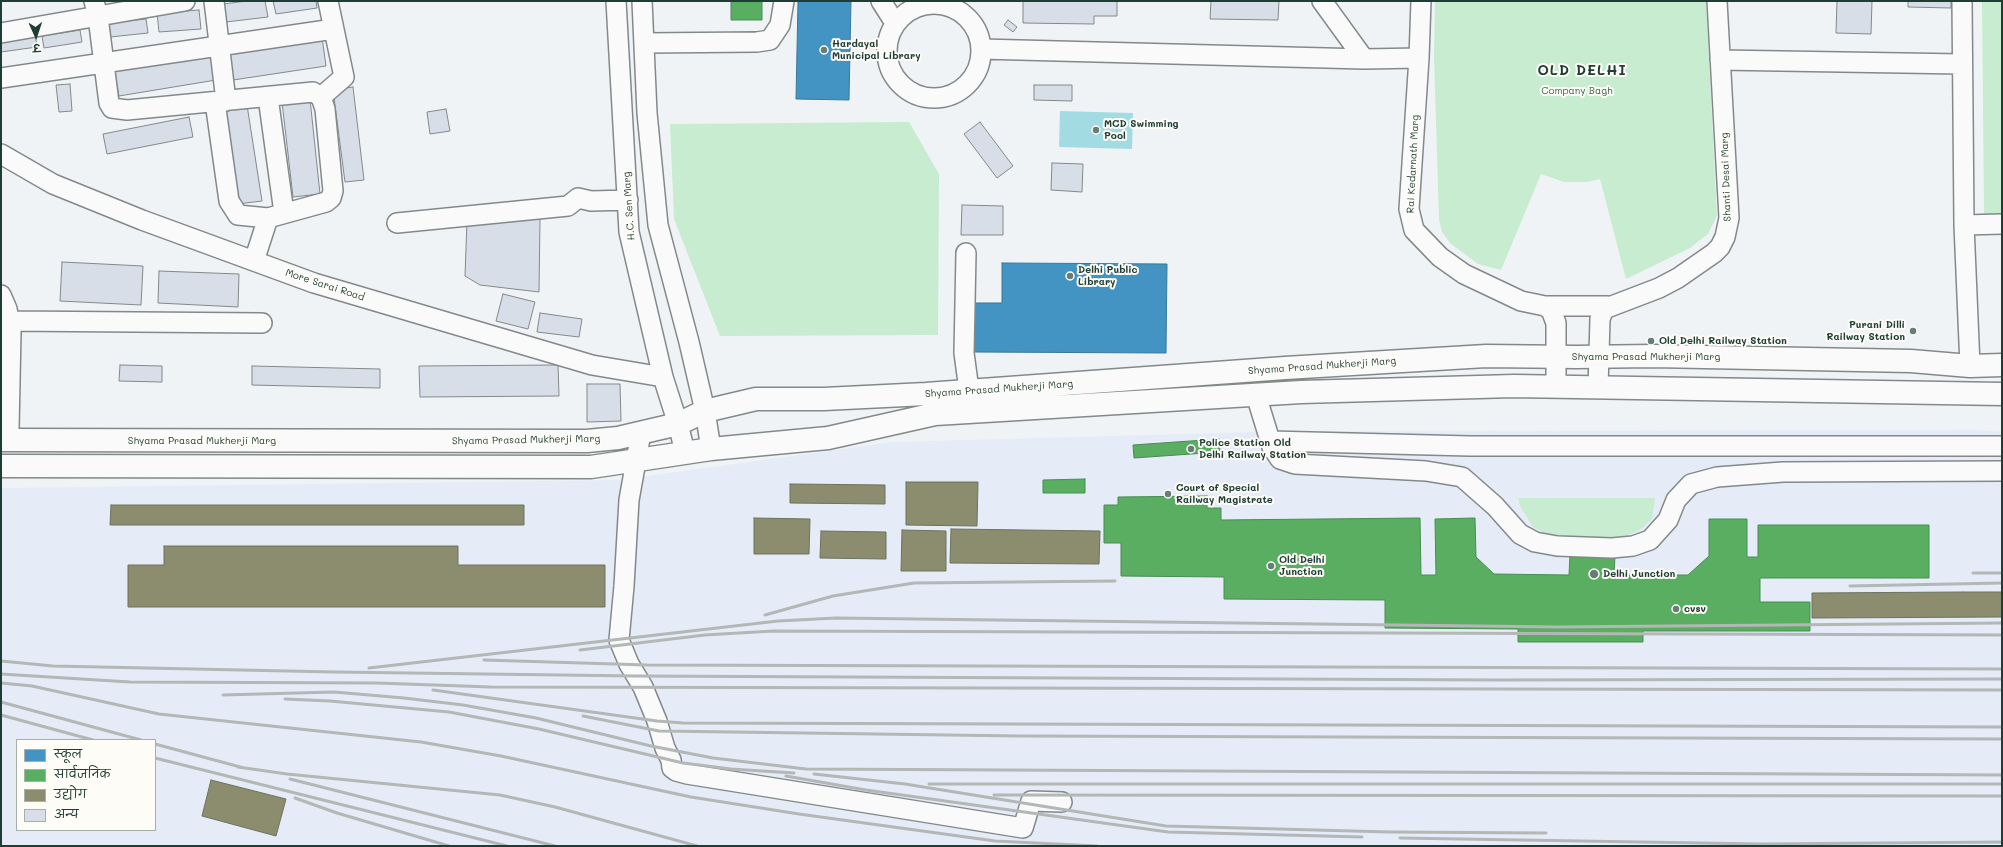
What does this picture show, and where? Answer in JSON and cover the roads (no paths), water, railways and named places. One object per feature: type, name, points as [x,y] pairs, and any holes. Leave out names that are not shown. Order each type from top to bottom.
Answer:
[{"type":"main road","name":"Shyama Prasad Mukherji Marg","points":[[5,435],[587,441],[618,438],[678,424],[705,411],[756,399],[824,399],[926,394],[1478,356],[1653,356],[1911,360],[1970,366],[2002,365]]},
{"type":"main road","name":"Shyama Prasad Mukherji Marg","points":[[1,466],[592,467],[685,452],[828,438],[935,414],[1301,392],[1514,386],[2002,394]]},
{"type":"street","points":[[1,33],[96,9],[185,1]]},
{"type":"street","points":[[96,9],[109,103],[112,108],[117,110],[127,110],[220,101],[268,96],[313,92],[319,94],[325,109],[333,191],[331,198],[326,202],[276,215],[238,215],[229,201],[220,101],[219,45],[214,1]]},
{"type":"street","points":[[321,97],[344,77],[328,1]]},
{"type":"street","name":"H.C. Sen Marg","points":[[616,1],[629,232],[663,377],[685,452]]},
{"type":"street","points":[[642,1],[647,113],[658,225],[705,411],[711,449]]},
{"type":"street","points":[[644,43],[757,42],[770,40],[780,25],[784,1]]},
{"type":"street","points":[[881,1],[895,23]]},
{"type":"street","points":[[1322,1],[1364,59]]},
{"type":"street","name":"Rai Kedarnath Marg","points":[[1421,1],[1419,58],[1409,209],[1414,230],[1440,257],[1464,274],[1521,301],[1545,306]]},
{"type":"street","name":"Shanti Desai Marg","points":[[1545,306],[1608,306],[1658,288],[1678,278],[1714,253],[1720,247],[1725,237],[1729,218],[1717,1]]},
{"type":"street","points":[[1962,1],[1964,225],[1970,366]]},
{"type":"street","points":[[941,3],[961,12],[971,22],[978,35],[981,49],[979,65],[972,80],[959,91],[944,97],[928,98],[912,93],[899,83],[890,70],[886,54],[888,38],[895,23],[912,9],[941,3]]},
{"type":"street","points":[[1,78],[327,30]]},
{"type":"street","points":[[981,49],[1364,59],[1419,58]]},
{"type":"street","points":[[1720,60],[1962,64]]},
{"type":"street","points":[[254,261],[276,215],[268,96]]},
{"type":"street","name":"More Sarai Road","points":[[1,154],[53,184],[142,220],[314,283],[592,365],[663,377]]},
{"type":"street","points":[[397,223],[568,206],[578,198],[591,201],[628,200]]},
{"type":"street","points":[[1964,225],[2002,224]]},
{"type":"street","points":[[966,253],[964,353],[969,390]]},
{"type":"street","points":[[1,295],[7,309],[11,332],[5,435]]},
{"type":"street","points":[[1545,306],[1551,310],[1556,320],[1556,387]]},
{"type":"street","points":[[1598,388],[1600,316],[1604,309],[1608,306]]},
{"type":"street","points":[[9,321],[262,323]]},
{"type":"street","points":[[1256,395],[1270,441],[1280,458],[1295,464],[1426,471],[1462,477],[1479,490],[1520,534],[1535,542],[1573,547],[1612,548],[1633,546],[1650,540],[1668,520],[1676,500],[1691,484],[1717,477],[1783,472],[2002,471]]},
{"type":"street","points":[[641,433],[629,500],[624,586],[618,640],[629,664],[643,687],[657,721],[665,748],[671,760],[672,768],[676,771],[1023,828],[1031,801],[1062,802]]},
{"type":"street","points":[[1270,441],[1470,446],[2002,446]]},
{"type":"water","name":"MCD Swimming Pool","points":[[1060,111],[1133,113],[1132,149],[1059,147]]},
{"type":"railway","points":[[1973,573],[2002,573]]},
{"type":"railway","points":[[765,615],[833,596],[914,583],[1115,581]]},
{"type":"railway","points":[[1850,586],[2002,583]]},
{"type":"railway","points":[[369,668],[778,621],[836,618],[1558,627],[2002,623]]},
{"type":"railway","points":[[580,650],[705,635],[773,631],[2002,635]]},
{"type":"railway","points":[[484,660],[647,665],[2002,669]]},
{"type":"railway","points":[[1,661],[53,666],[636,676],[1498,680],[2002,679]]},
{"type":"railway","points":[[1,674],[130,682],[377,683],[491,687],[2002,690]]},
{"type":"railway","points":[[1,683],[32,686],[159,714],[421,742],[501,756],[691,797],[799,814],[995,841],[1097,846]]},
{"type":"railway","points":[[433,690],[657,721],[683,723],[2002,727]]},
{"type":"railway","points":[[223,695],[334,692],[463,705],[536,718],[651,746],[713,758],[806,769],[2002,775]]},
{"type":"railway","points":[[285,699],[330,701],[449,712],[539,729],[683,763],[731,769],[794,773]]},
{"type":"railway","points":[[1,702],[137,739]]},
{"type":"railway","points":[[1,715],[89,739]]},
{"type":"railway","points":[[583,716],[659,731],[1020,736],[2002,739]]},
{"type":"railway","points":[[156,744],[244,768]]},
{"type":"railway","points":[[156,758],[507,846]]},
{"type":"railway","points":[[238,767],[287,774],[500,795],[555,807],[697,846]]},
{"type":"railway","points":[[814,774],[905,784],[1166,826],[1390,832],[1546,833]]},
{"type":"railway","points":[[786,776],[866,790],[1168,832],[1362,837]]},
{"type":"railway","points":[[290,779],[555,846]]},
{"type":"railway","points":[[929,784],[2002,784]]},
{"type":"railway","points":[[994,795],[2002,796]]},
{"type":"railway","points":[[295,798],[337,813],[449,846]]},
{"type":"railway","points":[[1400,838],[1761,844],[2002,842]]},
{"type":"place","name":"Hardayal Municipal Library","points":[[824,50]]},
{"type":"place","name":"MCD Swimming Pool","points":[[1096,130]]},
{"type":"place","name":"Delhi Public Library","points":[[1070,276]]},
{"type":"place","name":"Purani Dilli Railway Station","points":[[1913,331]]},
{"type":"place","name":"Old Delhi Railway Station","points":[[1651,341]]},
{"type":"place","name":"Police Station Old Delhi Railway Station","points":[[1191,449]]},
{"type":"place","name":"Court of Special Railway Magistrate","points":[[1168,494]]},
{"type":"place","name":"Old Delhi Junction","points":[[1271,566]]},
{"type":"place","name":"Delhi Junction","points":[[1594,574]]},
{"type":"place","name":"cvsv","points":[[1676,609]]},
{"type":"district","name":"OLD DELHI","points":[[1582,71]]},
{"type":"park label","name":"Company Bagh","points":[[1577,91]]}]
